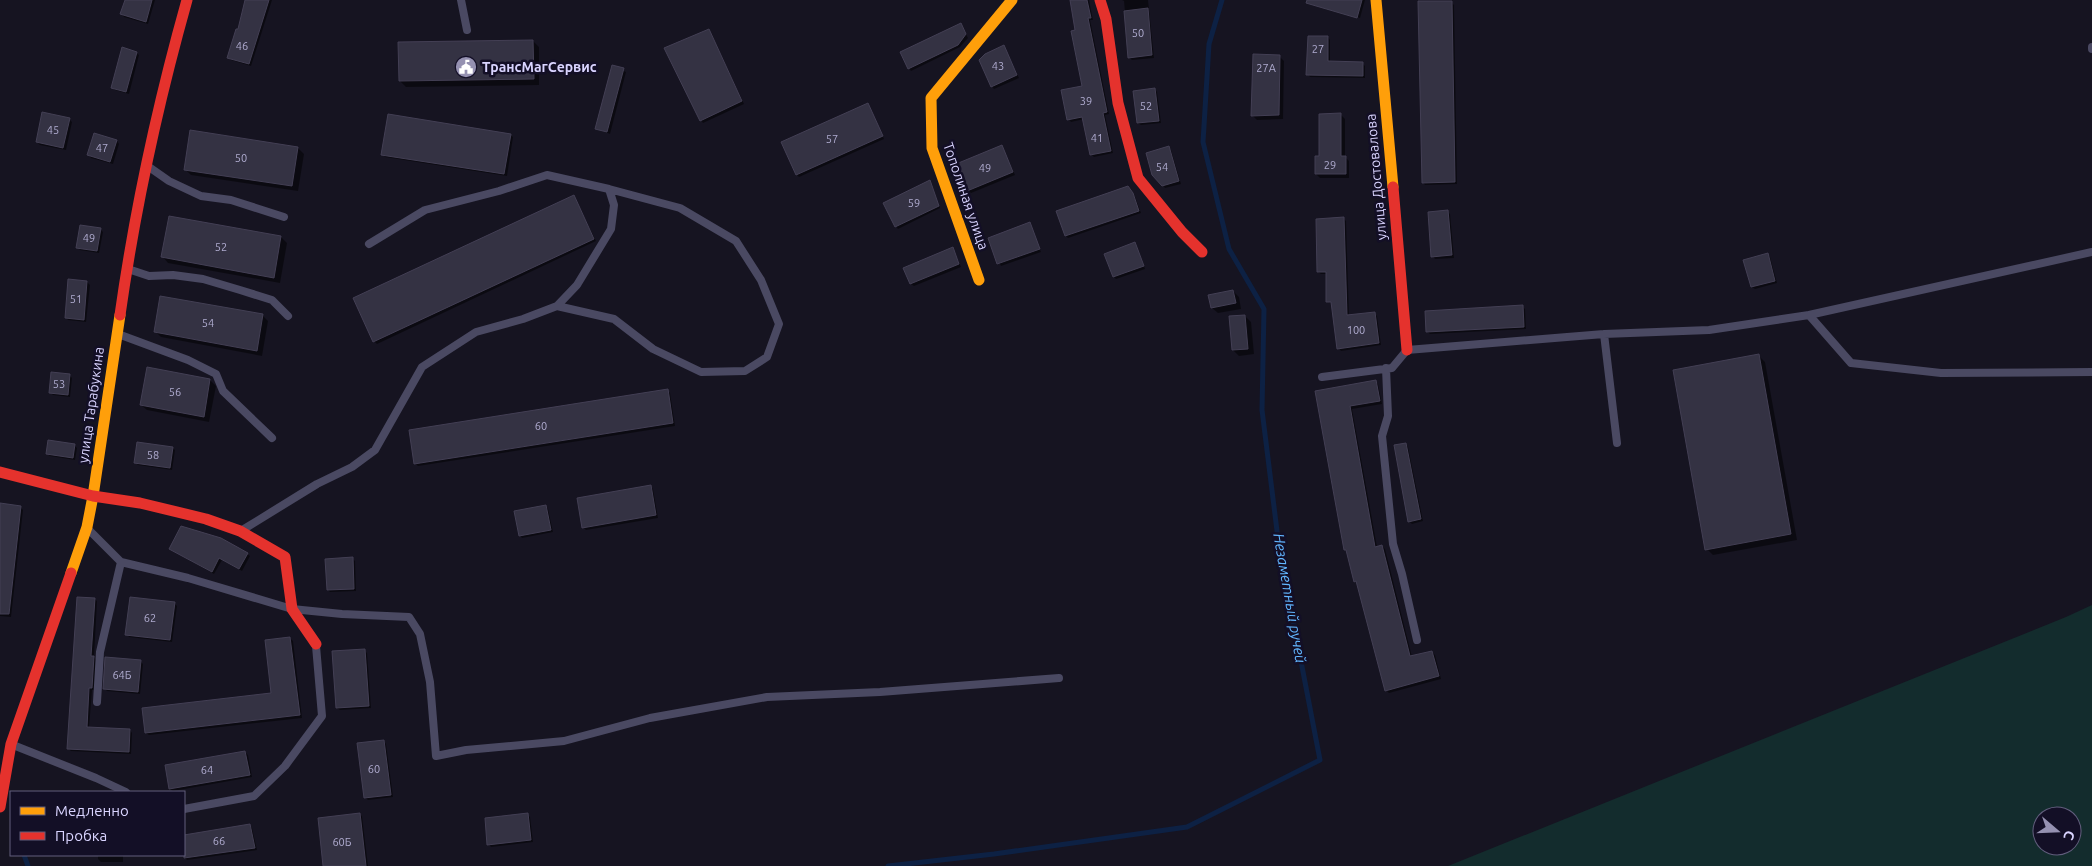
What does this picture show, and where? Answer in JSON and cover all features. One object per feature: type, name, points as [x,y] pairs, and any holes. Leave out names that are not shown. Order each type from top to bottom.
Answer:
[{"type":"street","name":"улица Тарабукина","points":[[0,807],[5,744],[87,527],[126,268],[169,64],[187,0]]},
{"type":"street","name":"Тополиная улица","points":[[979,280],[932,148],[930,98],[1012,0]]},
{"type":"street","points":[[1100,0],[1106,19],[1118,103],[1138,178],[1182,232],[1202,252]]},
{"type":"street","name":"улица Достовалова","points":[[1376,0],[1407,350]]},
{"type":"street","points":[[0,472],[93,496],[140,504],[206,519],[240,531],[285,557],[292,609],[316,644]]},
{"type":"lane","points":[[461,0],[466,30]]},
{"type":"lane","points":[[147,166],[169,181],[201,196],[230,200],[284,217]]},
{"type":"lane","points":[[369,244],[426,210],[499,191],[547,175],[680,208],[736,241],[760,280],[779,324],[767,357],[745,371],[701,372],[653,349],[614,319],[557,306]]},
{"type":"lane","points":[[240,531],[317,484],[352,467],[375,450],[422,367],[476,332],[523,319],[557,306],[577,285],[611,229],[614,205],[609,189]]},
{"type":"lane","points":[[1322,377],[1392,368],[1407,350],[1604,334],[1709,330],[1809,315],[2092,252]]},
{"type":"lane","points":[[126,268],[149,276],[173,275],[196,278],[240,290],[272,300],[288,316]]},
{"type":"lane","points":[[1809,315],[1852,363],[1941,373],[2092,372]]},
{"type":"lane","points":[[116,334],[188,360],[216,374],[223,391],[272,438]]},
{"type":"lane","points":[[1604,334],[1617,444]]},
{"type":"lane","points":[[1386,368],[1388,416],[1382,436],[1393,544],[1402,574],[1416,640]]},
{"type":"lane","points":[[87,527],[121,562],[188,578],[292,609],[342,614],[408,617],[420,634],[430,682],[436,756],[466,750],[564,741],[650,718],[767,696],[880,692],[1059,678]]},
{"type":"lane","points":[[97,702],[100,652],[121,562]]},
{"type":"lane","points":[[185,809],[254,796],[285,766],[322,716],[316,644]]},
{"type":"lane","points":[[5,744],[96,778],[124,791]]},
{"type":"green space","points":[[2092,605],[2092,866],[1448,866],[2066,617]]},
{"type":"building","points":[[125,0],[152,0],[146,22],[120,14]]},
{"type":"building","points":[[245,0],[269,0],[249,64],[227,58],[236,29],[238,29]]},
{"type":"building","points":[[1070,0],[1087,0],[1091,18],[1088,18],[1107,112],[1103,113],[1111,151],[1090,155],[1082,117],[1067,120],[1061,90],[1082,86],[1071,31],[1075,30]]},
{"type":"building","points":[[1307,0],[1362,0],[1357,18],[1306,3]]},
{"type":"building","points":[[1418,1],[1452,1],[1455,182],[1422,183]]},
{"type":"building","points":[[1148,8],[1152,55],[1128,58],[1124,11]]},
{"type":"building","points":[[961,23],[966,34],[958,45],[908,69],[900,52]]},
{"type":"building","points":[[709,29],[742,101],[700,121],[664,48]]},
{"type":"building","points":[[1308,36],[1328,36],[1328,61],[1363,62],[1363,76],[1306,75]]},
{"type":"building","points":[[533,40],[534,79],[399,81],[398,42]]},
{"type":"building","points":[[1004,45],[1017,75],[991,87],[979,60],[985,54]]},
{"type":"building","points":[[122,47],[137,52],[126,92],[111,88]]},
{"type":"building","points":[[1253,54],[1280,55],[1279,115],[1251,116]]},
{"type":"building","points":[[612,65],[624,68],[607,132],[595,129]]},
{"type":"building","points":[[1155,88],[1159,121],[1137,123],[1133,91]]},
{"type":"building","points":[[868,103],[883,136],[796,175],[781,142]]},
{"type":"building","points":[[42,112],[70,118],[63,148],[36,142]]},
{"type":"building","points":[[1341,113],[1341,156],[1346,156],[1346,174],[1315,174],[1315,156],[1319,156],[1319,114]]},
{"type":"building","points":[[388,114],[511,134],[504,174],[381,155]]},
{"type":"building","points":[[190,130],[298,147],[292,186],[184,170]]},
{"type":"building","points":[[94,133],[117,140],[110,162],[87,155]]},
{"type":"building","points":[[1002,145],[1013,172],[967,191],[956,164]]},
{"type":"building","points":[[1169,146],[1179,181],[1162,186],[1152,175],[1146,153]]},
{"type":"building","points":[[930,180],[939,206],[895,227],[883,203]]},
{"type":"building","points":[[1128,186],[1133,193],[1139,211],[1065,236],[1056,211]]},
{"type":"building","points":[[574,195],[594,239],[373,342],[353,298]]},
{"type":"building","points":[[1448,210],[1452,255],[1431,257],[1428,212]]},
{"type":"building","points":[[169,216],[281,236],[274,278],[161,257]]},
{"type":"building","points":[[1344,217],[1347,315],[1375,312],[1379,343],[1337,349],[1331,302],[1326,302],[1326,272],[1317,272],[1316,219]]},
{"type":"building","points":[[1030,222],[1040,249],[997,264],[988,238]]},
{"type":"building","points":[[80,225],[101,228],[97,251],[76,248]]},
{"type":"building","points":[[1135,242],[1144,266],[1113,277],[1104,254]]},
{"type":"building","points":[[953,247],[959,264],[910,284],[903,268]]},
{"type":"building","points":[[1768,253],[1775,281],[1751,287],[1743,260]]},
{"type":"building","points":[[68,279],[87,281],[84,320],[65,318]]},
{"type":"building","points":[[1233,290],[1236,303],[1211,308],[1208,295]]},
{"type":"building","points":[[160,296],[263,314],[257,351],[154,332]]},
{"type":"building","points":[[1523,305],[1524,327],[1426,332],[1425,311]]},
{"type":"building","points":[[1245,315],[1248,349],[1232,350],[1229,316]]},
{"type":"building","points":[[1759,354],[1791,534],[1705,550],[1673,370]]},
{"type":"building","points":[[147,367],[210,379],[204,417],[140,405]]},
{"type":"building","points":[[51,372],[70,374],[68,395],[49,393]]},
{"type":"building","points":[[1376,380],[1380,401],[1350,406],[1375,547],[1382,545],[1410,656],[1432,651],[1439,676],[1385,691],[1356,581],[1354,582],[1346,550],[1344,550],[1315,391]]},
{"type":"building","points":[[668,389],[673,423],[414,464],[409,430]]},
{"type":"building","points":[[48,440],[75,444],[73,458],[46,454]]},
{"type":"building","points":[[137,442],[173,447],[170,468],[134,463]]},
{"type":"building","points":[[1406,443],[1421,519],[1408,522],[1394,445]]},
{"type":"building","points":[[651,485],[656,515],[582,528],[577,498]]},
{"type":"building","points":[[0,503],[21,506],[9,614],[0,614]]},
{"type":"building","points":[[546,505],[551,530],[519,536],[514,511]]},
{"type":"building","points":[[181,526],[221,538],[248,553],[239,569],[219,558],[212,572],[169,549]]},
{"type":"building","points":[[353,557],[354,589],[327,590],[325,559]]},
{"type":"building","points":[[77,597],[95,598],[91,656],[94,656],[92,688],[89,688],[87,727],[130,729],[129,752],[67,749]]},
{"type":"building","points":[[130,597],[175,602],[170,640],[125,635]]},
{"type":"building","points":[[290,637],[300,715],[145,733],[142,708],[271,693],[265,640]]},
{"type":"building","points":[[365,649],[369,706],[336,708],[332,651]]},
{"type":"building","points":[[105,657],[141,660],[138,692],[103,689]]},
{"type":"building","points":[[384,740],[391,795],[364,798],[357,743]]},
{"type":"building","points":[[245,751],[250,775],[169,789],[165,765]]},
{"type":"building","points":[[360,813],[366,866],[323,866],[318,818]]},
{"type":"building","points":[[528,813],[531,840],[487,845],[485,818]]},
{"type":"building","points":[[250,824],[255,848],[184,858],[185,835]]},
{"type":"waterway","name":"Незаметный ручей","points":[[888,866],[994,854],[1187,827],[1320,760],[1279,547],[1262,410],[1264,309],[1229,249],[1203,142],[1209,44],[1222,0]]},
{"type":"waterway","name":"Незаметный ручей","points":[[24,856],[28,866]]},
{"type":"traffic: slow","points":[[979,280],[932,148],[931,98],[1012,0]]},
{"type":"traffic: slow","points":[[1376,0],[1393,187]]},
{"type":"traffic: slow","points":[[71,573],[87,527],[93,496],[120,315]]},
{"type":"traffic: jam","points":[[120,315],[148,156],[187,0]]},
{"type":"traffic: jam","points":[[1100,0],[1106,19],[1118,103],[1138,178],[1182,232],[1202,252]]},
{"type":"traffic: jam","points":[[1393,187],[1407,350]]},
{"type":"traffic: jam","points":[[0,472],[93,496],[140,503],[206,519],[240,531],[285,557],[292,609],[316,644]]},
{"type":"traffic: jam","points":[[0,807],[11,744],[71,573]]},
{"type":"place","name":"ТрансМагСервис","points":[[466,67]]}]
